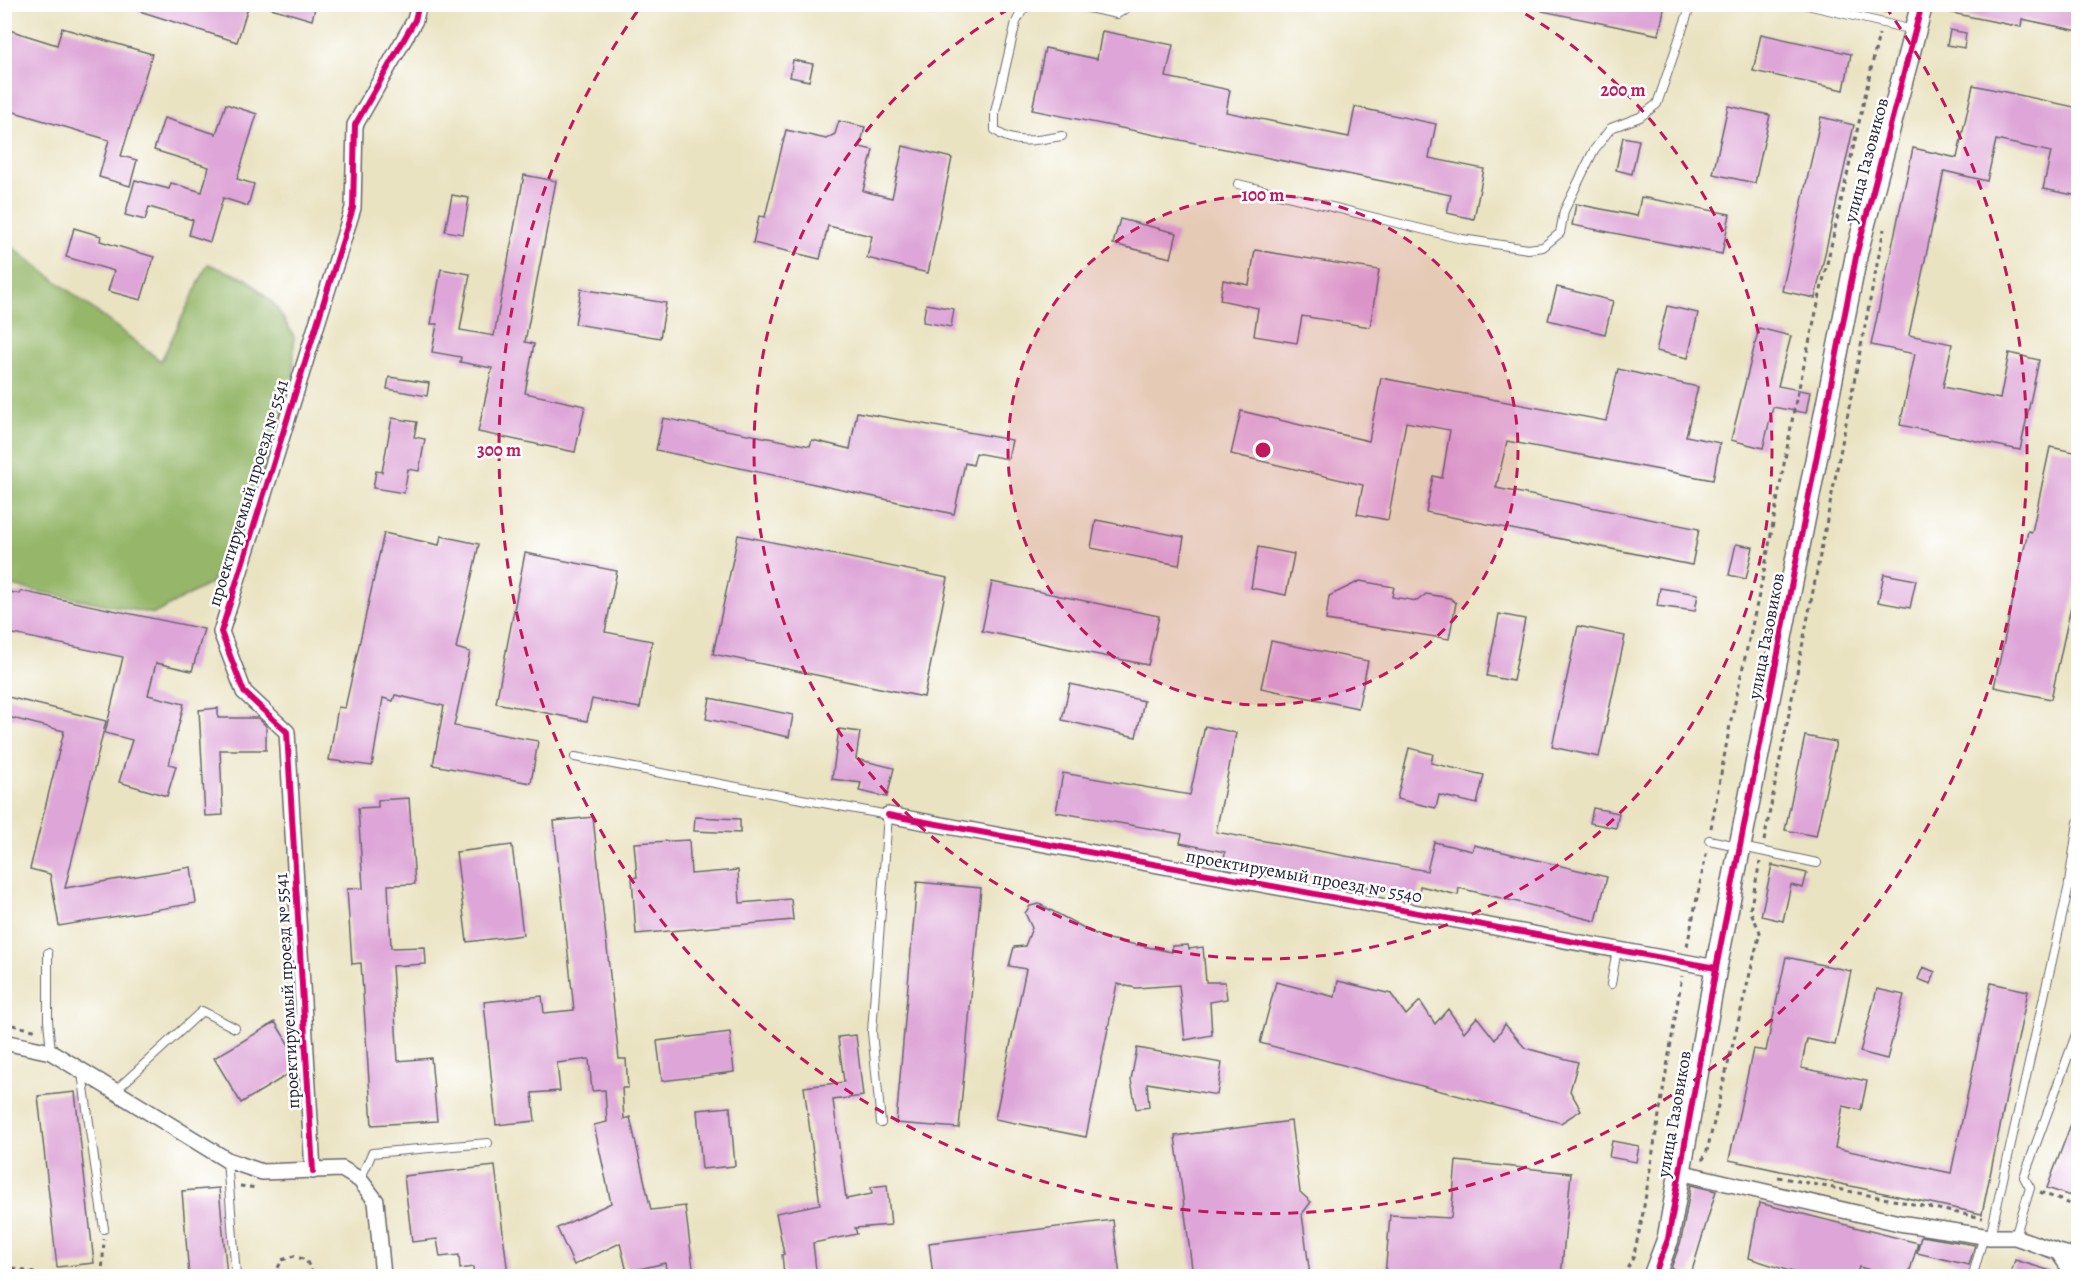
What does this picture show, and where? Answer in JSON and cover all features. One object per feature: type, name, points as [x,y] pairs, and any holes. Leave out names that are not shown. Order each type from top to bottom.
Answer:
[{"type":"street","name":"проектируемый проезд № 5541","points":[[313,1171],[287,732],[244,692],[221,633],[353,208],[355,125],[415,20],[419,4]]},
{"type":"street","name":"улица Газовиков","points":[[1654,1276],[1668,1239],[1685,1173],[1716,968],[1857,252],[1922,4]]},
{"type":"street","name":"проектируемый проезд № 5540","points":[[888,815],[1716,968]]},
{"type":"street","points":[[4,1042],[51,1052],[113,1093],[227,1160],[261,1172],[342,1169],[360,1179],[376,1201],[383,1276]]},
{"type":"street","points":[[1685,1173],[1899,1223],[1987,1236],[2015,1236],[2079,1257]]},
{"type":"street","points":[[2058,1252],[2075,1276]]},
{"type":"lane","points":[[1034,4],[1023,9],[1016,22],[995,112],[995,130],[1004,138],[1027,141],[1062,136]]},
{"type":"lane","points":[[1070,4],[1117,14],[1133,4]]},
{"type":"lane","points":[[1238,184],[1462,239],[1528,249],[1543,247],[1560,233],[1564,211],[1594,150],[1611,128],[1640,117],[1657,104],[1691,4]]},
{"type":"lane","points":[[1803,4],[1915,30]]},
{"type":"lane","points":[[575,757],[888,815],[872,1032],[881,1123]]},
{"type":"lane","points":[[1974,1271],[1994,1220],[2069,885],[2079,822]]},
{"type":"lane","points":[[1709,840],[1816,863]]},
{"type":"lane","points":[[2069,885],[2079,874]]},
{"type":"lane","points":[[1611,984],[1617,949]]},
{"type":"lane","points":[[48,952],[48,1020],[51,1052]]},
{"type":"lane","points":[[113,1093],[202,1011],[235,1028]]},
{"type":"lane","points":[[2015,1236],[2030,1188],[2024,1177],[2079,1029]]},
{"type":"lane","points":[[82,1073],[104,1229]]},
{"type":"lane","points":[[360,1179],[372,1153],[488,1143]]},
{"type":"lane","points":[[227,1160],[226,1182],[236,1276]]},
{"type":"path","points":[[1623,1276],[1633,1258],[1641,1224],[1684,962],[1730,725],[1764,572],[1795,405],[1882,23]]},
{"type":"path","points":[[1685,1173],[1706,1155],[1760,932],[1750,910],[1885,223]]},
{"type":"path","points":[[1706,1155],[1711,1162]]},
{"type":"path","points":[[1775,1176],[1994,1220]]},
{"type":"path","points":[[226,1182],[248,1188],[267,1188]]},
{"type":"path","points":[[2030,1188],[2079,1208]]},
{"type":"path","points":[[102,1276],[104,1229]]},
{"type":"path","points":[[248,1276],[274,1276],[282,1260],[294,1256],[306,1260],[314,1276]]},
{"type":"path","points":[[4,1266],[47,1276]]},
{"type":"green space","points":[[4,241],[161,361],[208,264],[247,279],[275,305],[294,336],[293,405],[211,583],[154,614],[5,585]]},
{"type":"building","points":[[128,4],[249,4],[237,42],[127,7]]},
{"type":"building","points":[[272,4],[316,4],[312,20],[271,8]]},
{"type":"building","points":[[1542,4],[1665,4],[1659,35],[1542,11]]},
{"type":"building","points":[[1943,4],[2079,4],[2079,31],[2022,19],[2021,27],[1942,11]]},
{"type":"building","points":[[62,28],[152,54],[121,156],[137,160],[130,186],[99,177],[109,140],[4,109],[4,43],[9,30],[57,45]]},
{"type":"building","points":[[1950,30],[1966,33],[1964,48],[1947,45]]},
{"type":"building","points":[[1102,31],[1173,45],[1166,77],[1230,90],[1226,112],[1349,137],[1355,107],[1436,124],[1429,158],[1484,169],[1474,219],[1447,213],[1451,195],[1032,110],[1045,48],[1097,59]]},
{"type":"building","points":[[1761,34],[1851,54],[1844,90],[1753,71]]},
{"type":"building","points":[[793,60],[813,64],[809,81],[790,77]]},
{"type":"building","points":[[1973,85],[2079,108],[2079,196],[2043,189],[2051,152],[1996,140],[1987,181],[1944,171],[1909,335],[1952,344],[1943,387],[2000,399],[2009,353],[2039,360],[2020,450],[1900,425],[1915,354],[1871,345],[1913,148],[1957,158]]},
{"type":"building","points":[[226,104],[257,114],[237,179],[254,184],[248,206],[223,198],[210,242],[189,235],[193,220],[149,207],[145,220],[125,215],[135,180],[169,189],[171,183],[202,192],[209,167],[154,150],[164,118],[216,134]]},
{"type":"building","points":[[1728,106],[1770,115],[1755,183],[1713,174]]},
{"type":"building","points":[[1821,117],[1854,125],[1815,298],[1782,291]]},
{"type":"building","points":[[839,121],[865,127],[860,147],[873,150],[863,191],[892,198],[903,146],[952,158],[928,273],[867,258],[872,236],[828,226],[820,259],[753,243],[759,216],[765,217],[786,130],[826,139],[835,134]]},
{"type":"building","points":[[1623,137],[1639,140],[1632,174],[1616,170]]},
{"type":"building","points":[[524,175],[556,181],[525,342],[534,344],[525,393],[585,406],[575,452],[478,432],[492,368],[460,362],[461,357],[432,352],[437,324],[431,324],[441,269],[470,274],[460,330],[494,336]]},
{"type":"building","points":[[452,195],[469,198],[463,234],[445,231]]},
{"type":"building","points":[[1641,197],[1730,214],[1722,254],[1572,225],[1576,204],[1637,216]]},
{"type":"building","points":[[1120,219],[1177,233],[1171,258],[1113,244]]},
{"type":"building","points":[[74,228],[101,236],[100,241],[154,257],[141,300],[108,291],[114,271],[66,257]]},
{"type":"building","points":[[1255,250],[1379,270],[1370,327],[1302,316],[1297,343],[1254,336],[1258,308],[1220,300],[1223,280],[1249,285]]},
{"type":"building","points":[[1557,287],[1613,301],[1605,334],[1548,320]]},
{"type":"building","points":[[581,289],[666,303],[660,338],[575,324]]},
{"type":"building","points":[[926,304],[954,309],[951,327],[923,322]]},
{"type":"building","points":[[1667,306],[1698,313],[1688,358],[1656,351]]},
{"type":"building","points":[[1759,328],[1791,336],[1778,386],[1810,392],[1806,413],[1773,407],[1763,448],[1731,440]]},
{"type":"building","points":[[1618,369],[1698,387],[1686,436],[1720,443],[1713,480],[1507,441],[1496,488],[1699,529],[1692,565],[1426,512],[1433,476],[1442,478],[1450,430],[1406,422],[1388,520],[1357,514],[1363,485],[1231,454],[1241,411],[1369,441],[1381,378],[1606,421]]},
{"type":"building","points":[[389,377],[429,383],[427,396],[387,389]]},
{"type":"building","points":[[857,412],[1012,440],[1008,459],[976,453],[973,465],[965,463],[954,514],[656,450],[663,418],[810,446],[812,440],[850,449]]},
{"type":"building","points":[[392,418],[417,422],[414,437],[425,439],[419,471],[408,469],[404,493],[373,488],[376,471],[382,472]]},
{"type":"building","points":[[2050,447],[2079,453],[2079,570],[2051,699],[1994,687],[2028,531],[2032,532]]},
{"type":"building","points":[[1096,520],[1184,537],[1179,565],[1091,548]]},
{"type":"building","points":[[384,533],[439,545],[441,536],[479,544],[456,648],[470,652],[454,726],[538,741],[531,783],[433,765],[444,706],[395,695],[393,701],[383,698],[372,766],[329,760],[338,707],[345,708]]},
{"type":"building","points":[[738,535],[948,578],[924,697],[713,654]]},
{"type":"building","points":[[1736,544],[1753,547],[1746,579],[1729,575]]},
{"type":"building","points":[[1258,547],[1294,554],[1286,595],[1251,588]]},
{"type":"building","points":[[525,553],[617,571],[605,632],[652,641],[640,708],[592,699],[587,721],[496,703]]},
{"type":"building","points":[[1884,574],[1916,580],[1910,608],[1878,602]]},
{"type":"building","points":[[1360,581],[1394,587],[1392,597],[1417,601],[1426,594],[1450,598],[1456,603],[1449,639],[1326,620],[1329,596]]},
{"type":"building","points":[[992,582],[1159,616],[1148,665],[982,631]]},
{"type":"building","points":[[1660,588],[1698,594],[1695,611],[1657,606]]},
{"type":"building","points":[[4,591],[20,594],[21,591],[204,629],[192,671],[156,663],[148,695],[184,704],[169,764],[176,766],[167,796],[119,782],[132,740],[105,733],[123,657],[4,632]]},
{"type":"building","points":[[1499,614],[1525,619],[1513,681],[1487,676]]},
{"type":"building","points":[[1578,626],[1625,636],[1599,757],[1552,747]]},
{"type":"building","points":[[1271,641],[1368,661],[1358,708],[1261,688]]},
{"type":"building","points":[[1070,684],[1144,701],[1136,737],[1062,720]]},
{"type":"building","points":[[4,696],[106,721],[65,888],[191,867],[196,903],[59,926],[50,874],[30,869],[64,731],[4,716]]},
{"type":"building","points":[[710,698],[793,715],[789,737],[706,719]]},
{"type":"building","points":[[218,708],[218,718],[258,718],[266,726],[266,750],[220,750],[223,815],[205,816],[199,710]]},
{"type":"building","points":[[1205,726],[1236,733],[1216,832],[1427,871],[1434,842],[1472,851],[1474,845],[1607,877],[1596,921],[1459,888],[1458,895],[1420,886],[1418,898],[1307,874],[1224,861],[1225,852],[1180,843],[1182,834],[1056,812],[1063,773],[1190,795]]},
{"type":"building","points":[[839,729],[860,732],[856,759],[894,768],[887,797],[859,791],[861,783],[832,779]]},
{"type":"building","points":[[1805,736],[1836,742],[1816,836],[1785,830]]},
{"type":"building","points":[[1409,748],[1433,754],[1431,763],[1484,775],[1477,804],[1439,795],[1436,808],[1397,799]]},
{"type":"building","points":[[409,798],[415,884],[388,885],[391,948],[425,947],[426,964],[392,966],[398,1061],[431,1058],[437,1121],[372,1125],[361,963],[352,964],[347,889],[363,888],[358,808],[378,807],[378,800]]},
{"type":"building","points":[[1593,808],[1619,813],[1616,828],[1590,823]]},
{"type":"building","points":[[593,817],[619,1059],[626,1059],[628,1088],[622,1088],[624,1119],[630,1117],[651,1210],[685,1206],[694,1276],[667,1276],[665,1263],[627,1272],[620,1243],[574,1265],[557,1228],[611,1203],[594,1125],[607,1122],[605,1090],[592,1091],[589,1059],[557,1063],[560,1091],[532,1093],[535,1121],[496,1125],[484,1002],[542,996],[544,1013],[574,1010],[554,821]]},
{"type":"building","points":[[695,817],[740,819],[740,833],[694,831]]},
{"type":"building","points":[[689,840],[691,874],[738,870],[740,903],[791,899],[793,920],[636,934],[632,878],[637,877],[634,843]]},
{"type":"building","points":[[512,845],[523,935],[467,942],[456,852]]},
{"type":"building","points":[[1772,865],[1807,873],[1803,888],[1791,885],[1783,921],[1761,916]]},
{"type":"building","points":[[917,882],[981,888],[959,1128],[896,1123]]},
{"type":"building","points":[[1039,904],[1103,938],[1172,952],[1172,946],[1188,945],[1189,949],[1203,947],[1206,982],[1225,982],[1227,999],[1210,1002],[1212,1035],[1185,1040],[1179,985],[1136,988],[1117,984],[1086,1137],[995,1119],[1026,969],[1009,966],[1014,947],[1025,946],[1032,928],[1025,913],[1030,906]]},
{"type":"building","points":[[1786,957],[1851,971],[1835,1045],[1807,1039],[1801,1068],[1867,1081],[1861,1110],[1843,1106],[1835,1148],[1951,1173],[1991,983],[2028,991],[1982,1214],[1729,1160],[1753,1049],[1766,1051]]},
{"type":"building","points":[[1923,967],[1935,972],[1931,984],[1918,979]]},
{"type":"building","points":[[1338,981],[1391,994],[1406,1015],[1420,1001],[1435,1024],[1448,1009],[1464,1032],[1477,1017],[1495,1040],[1505,1024],[1525,1048],[1578,1062],[1570,1091],[1581,1110],[1561,1123],[1260,1043],[1276,982],[1335,997]]},
{"type":"building","points":[[1877,989],[1904,995],[1887,1059],[1860,1052]]},
{"type":"building","points":[[275,1022],[297,1058],[297,1069],[241,1103],[214,1058]]},
{"type":"building","points":[[730,1032],[734,1072],[662,1081],[657,1041]]},
{"type":"building","points":[[856,1035],[863,1096],[833,1100],[846,1199],[872,1194],[871,1187],[887,1185],[891,1225],[855,1228],[857,1234],[813,1243],[816,1270],[784,1274],[782,1255],[784,1254],[776,1213],[820,1204],[804,1087],[844,1082],[838,1037]]},
{"type":"building","points":[[1137,1048],[1222,1063],[1217,1095],[1147,1083],[1149,1107],[1136,1109],[1131,1080]]},
{"type":"building","points":[[75,1092],[94,1263],[57,1267],[38,1096]]},
{"type":"building","points":[[730,1107],[735,1166],[702,1169],[697,1110]]},
{"type":"building","points":[[2077,1108],[2079,1109],[2079,1199],[2047,1188]]},
{"type":"building","points":[[1291,1121],[1300,1192],[1311,1202],[1302,1214],[1310,1276],[1193,1276],[1175,1136]]},
{"type":"building","points":[[1612,1141],[1639,1146],[1636,1162],[1609,1157]]},
{"type":"building","points":[[1456,1161],[1571,1173],[1561,1276],[1385,1276],[1390,1215],[1451,1218]]},
{"type":"building","points":[[495,1166],[508,1275],[474,1276],[473,1267],[460,1269],[459,1255],[440,1257],[437,1239],[412,1242],[404,1176]]},
{"type":"building","points":[[1691,1185],[1716,1191],[1691,1274],[1671,1268],[1681,1241]]},
{"type":"building","points":[[219,1188],[227,1276],[189,1276],[182,1191]]},
{"type":"building","points":[[1759,1203],[1918,1243],[1909,1274],[1888,1275],[1859,1267],[1856,1276],[1805,1276],[1749,1258]]},
{"type":"building","points":[[1113,1220],[1120,1276],[933,1276],[929,1243]]},
{"type":"building","points":[[1921,1236],[1975,1245],[1969,1265],[1917,1253]]},
{"type":"building","points":[[2015,1260],[2058,1273],[2057,1276],[2010,1276]]},
{"type":"cycle path","points":[[313,1171],[287,732],[244,692],[221,632],[353,208],[355,125],[415,20],[419,4]]},
{"type":"cycle path","points":[[1654,1276],[1668,1239],[1716,968],[1857,252],[1922,4]]},
{"type":"cycle path","points":[[888,815],[1716,968]]}]
